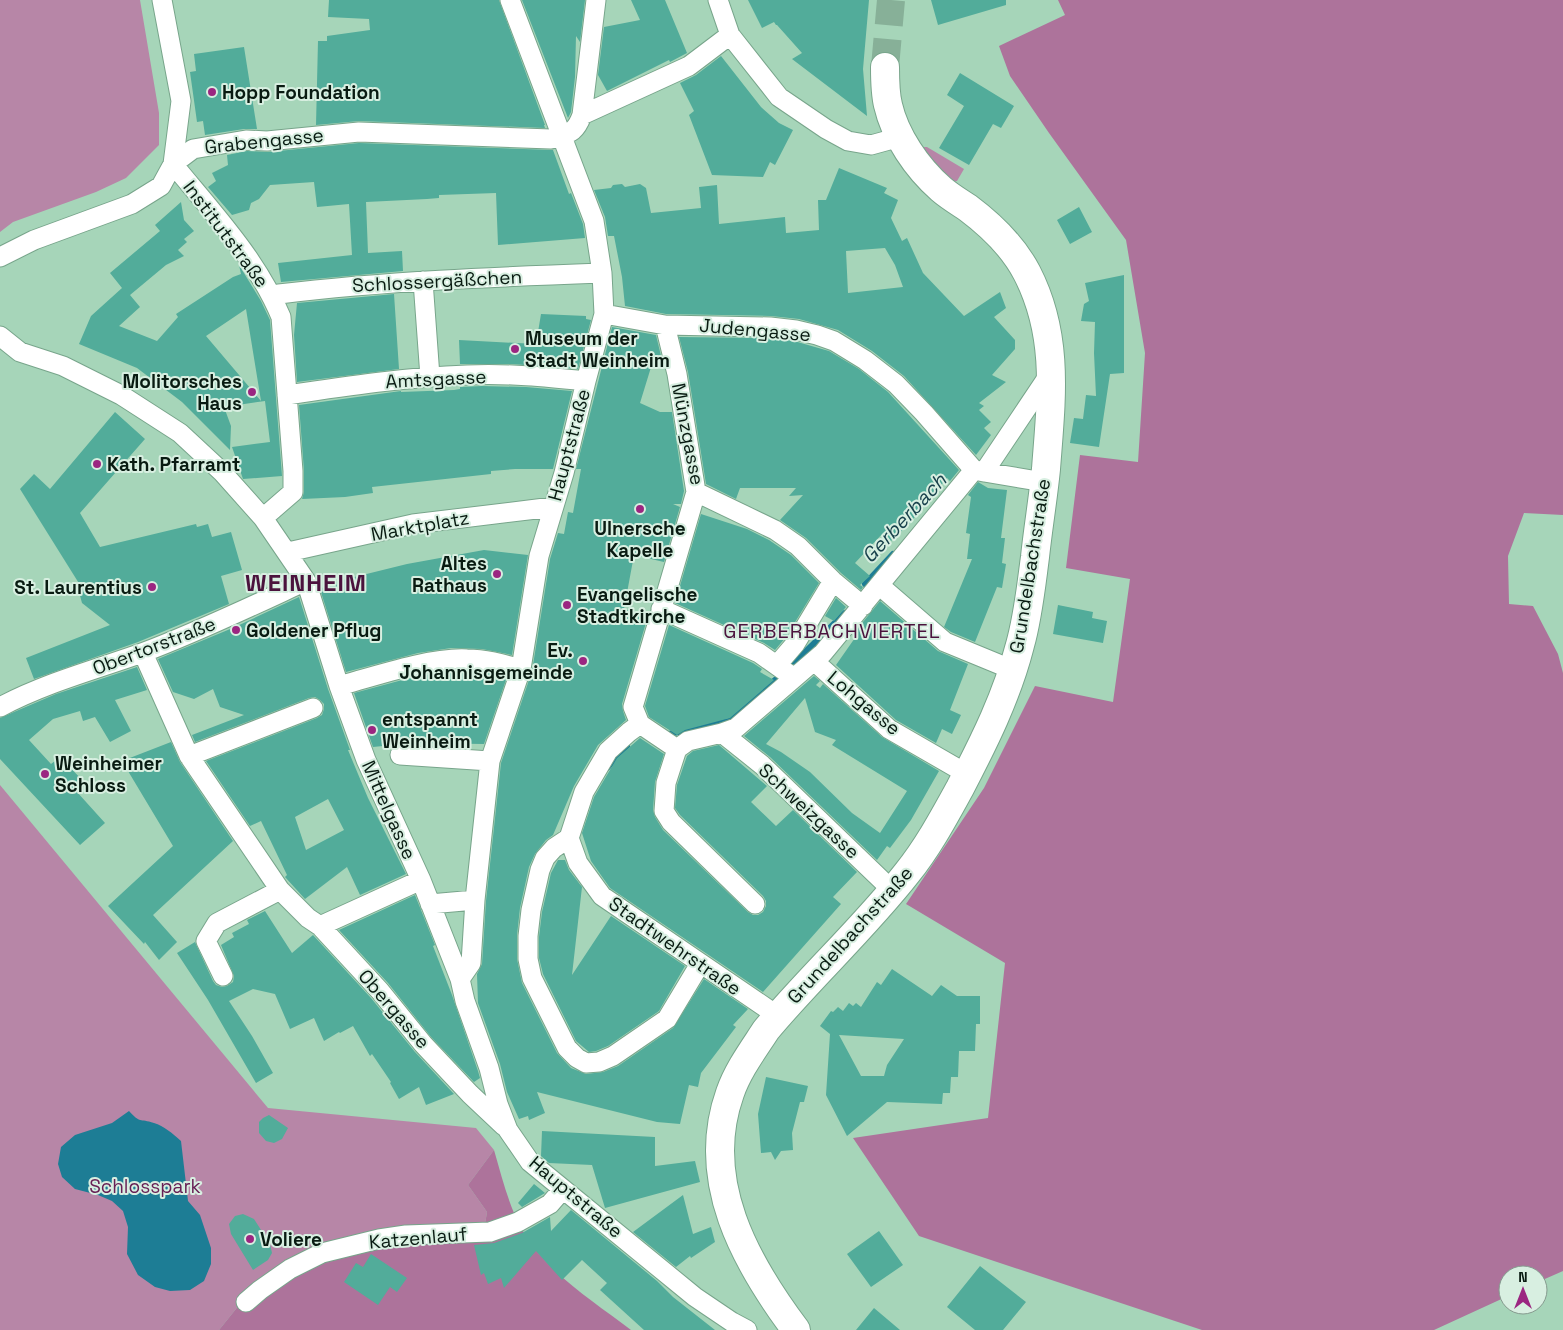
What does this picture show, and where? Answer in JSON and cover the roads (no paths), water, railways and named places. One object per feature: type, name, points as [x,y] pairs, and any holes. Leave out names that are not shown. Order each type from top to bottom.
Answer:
[{"type":"main road","name":"Grundelbachstraße","points":[[796,1330],[768,1290],[742,1245],[723,1192],[721,1136],[730,1093],[752,1050],[778,1016],[910,870],[937,829],[992,726],[1013,670],[1026,618],[1044,482],[1052,395],[1052,371],[1043,316],[1032,282],[1004,238],[935,183],[910,154],[888,107],[885,92],[885,67]]},
{"type":"street","name":"Institutstraße","points":[[162,0],[181,101],[173,164],[243,250],[273,297],[281,317],[293,471],[292,492],[263,518]]},
{"type":"street","name":"Hauptstraße","points":[[510,0],[594,221],[602,273],[604,314],[564,473],[539,556],[520,669],[490,761],[475,900],[471,963],[460,979],[465,1001],[489,1068],[498,1104],[508,1130],[530,1162],[695,1297],[747,1330]]},
{"type":"street","points":[[561,135],[577,128],[582,115],[596,0]]},
{"type":"street","points":[[718,0],[730,35],[780,97],[826,129],[848,141],[871,145],[900,136]]},
{"type":"street","points":[[582,115],[689,66],[730,35]]},
{"type":"street","name":"Grabengasse","points":[[0,257],[26,243],[132,204],[161,186],[173,164],[193,149],[246,140],[267,141],[359,132],[551,139],[561,135]]},
{"type":"street","name":"Schlossergäßchen","points":[[273,297],[279,294],[327,288],[423,281],[602,273]]},
{"type":"street","points":[[423,281],[430,378]]},
{"type":"street","name":"Judengasse","points":[[604,314],[665,325],[770,327],[817,335],[834,341],[865,360],[896,384],[979,471]]},
{"type":"street","name":"Münzgasse","points":[[665,325],[677,374],[696,492],[776,530],[798,546],[863,606]]},
{"type":"street","name":"Mittelgasse","points":[[0,336],[20,352],[63,366],[120,395],[180,432],[222,472],[263,518],[288,552],[306,581],[339,686],[366,760],[421,880],[460,979]]},
{"type":"street","points":[[755,904],[671,822],[664,811],[666,783],[677,749],[688,741],[736,728],[823,653],[879,585],[979,471],[1052,371]]},
{"type":"street","name":"Amtsgasse","points":[[287,395],[340,387],[468,374],[586,381]]},
{"type":"street","points":[[979,471],[1044,482]]},
{"type":"street","points":[[677,749],[640,724],[634,707],[696,492]]},
{"type":"street","name":"Marktplatz","points":[[288,552],[413,524],[553,507]]},
{"type":"street","points":[[777,665],[795,644],[833,580]]},
{"type":"street","name":"Obertorstraße","points":[[0,707],[46,686],[143,653],[306,581]]},
{"type":"street","points":[[879,585],[945,642],[1013,670]]},
{"type":"street","points":[[661,609],[759,653],[793,677]]},
{"type":"street","name":"Obergasse","points":[[143,653],[189,756],[280,890],[308,918],[320,926],[380,991],[430,1051],[470,1094],[508,1130]]},
{"type":"street","points":[[339,686],[430,662],[465,658],[494,661],[520,669]]},
{"type":"street","name":"Lohgasse","points":[[814,661],[889,729],[967,774]]},
{"type":"street","points":[[189,756],[313,708]]},
{"type":"street","points":[[640,724],[608,751],[584,792],[568,838],[554,848],[545,858],[540,870],[531,910],[528,936],[528,959],[532,978],[567,1048],[576,1058],[586,1063],[599,1062],[613,1056],[667,1019],[700,964]]},
{"type":"street","name":"Schweizgasse","points":[[722,733],[762,765],[893,891]]},
{"type":"street","points":[[400,755],[490,761]]},
{"type":"street","name":"Stadtwehrstraße","points":[[568,838],[578,863],[602,896],[778,1016]]},
{"type":"street","points":[[320,926],[421,880]]},
{"type":"street","points":[[223,976],[206,941],[217,923],[280,890]]},
{"type":"street","points":[[430,904],[475,900]]},
{"type":"street","name":"Katzenlauf","points":[[246,1302],[290,1269],[322,1253],[378,1239],[406,1235],[490,1232],[518,1222],[550,1204],[563,1189]]},
{"type":"water","points":[[129,1111],[138,1119],[165,1128],[181,1141],[188,1201],[200,1215],[211,1248],[211,1264],[204,1281],[190,1290],[170,1291],[155,1287],[138,1275],[127,1254],[128,1227],[123,1211],[112,1201],[75,1189],[62,1177],[58,1164],[61,1147],[75,1135],[112,1123]]},
{"type":"waterway","name":"Gerberbach","points":[[865,584],[893,554]]},
{"type":"waterway","name":"Gerberbach","points":[[794,663],[845,613]]},
{"type":"waterway","name":"Gerberbach","points":[[669,734],[729,721],[775,680]]},
{"type":"waterway","name":"Gerberbach","points":[[607,768],[627,746]]},
{"type":"tunnel","points":[[885,67],[891,0]]},
{"type":"place","name":"Hopp Foundation","points":[[212,92]]},
{"type":"place","name":"Museum der Stadt Weinheim","points":[[515,349]]},
{"type":"place","name":"Molitorsches Haus","points":[[252,392]]},
{"type":"place","name":"Kath. Pfarramt","points":[[97,464]]},
{"type":"place","name":"Ulnersche Kapelle","points":[[640,509]]},
{"type":"place","name":"Altes Rathaus","points":[[497,574]]},
{"type":"place","name":"St. Laurentius","points":[[152,587]]},
{"type":"place","name":"Evangelische Stadtkirche","points":[[567,605]]},
{"type":"place","name":"Goldener Pflug","points":[[236,630]]},
{"type":"place","name":"Ev. Johannisgemeinde","points":[[583,661]]},
{"type":"place","name":"entspannt Weinheim","points":[[372,730]]},
{"type":"place","name":"Weinheimer Schloss","points":[[45,774]]},
{"type":"place","name":"Voliere","points":[[250,1239]]},
{"type":"district","name":"WEINHEIM","points":[[306,582]]},
{"type":"district","name":"GERBERBACHVIERTEL","points":[[832,631]]},
{"type":"park label","name":"Schlosspark","points":[[145,1186]]}]
